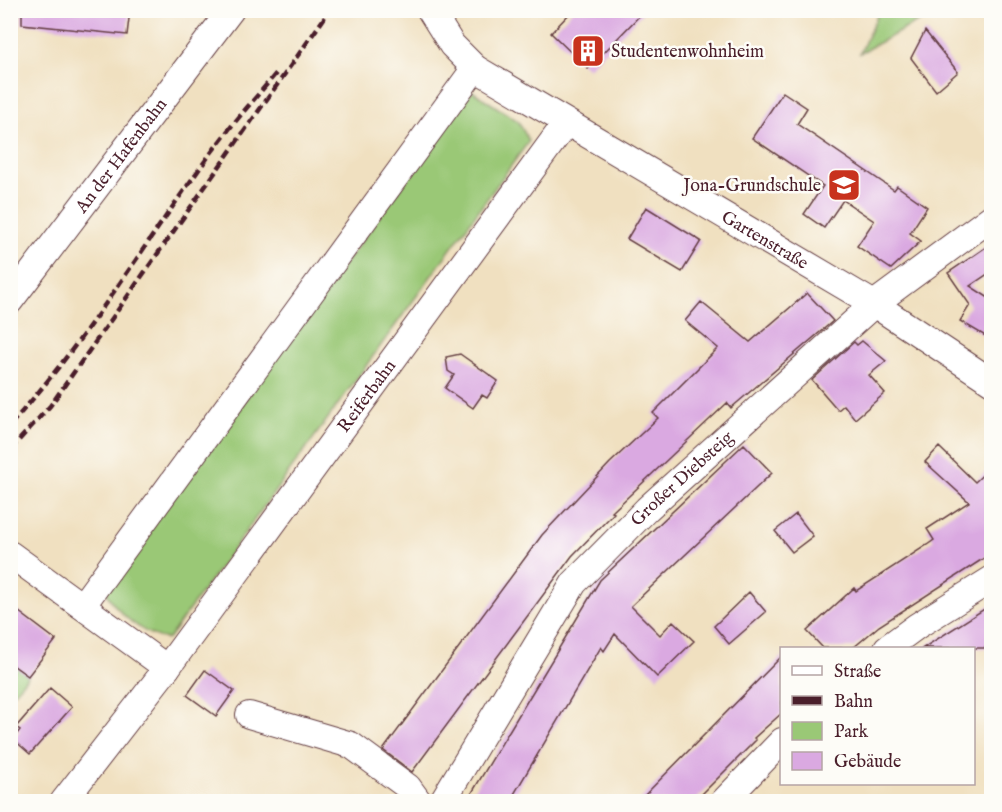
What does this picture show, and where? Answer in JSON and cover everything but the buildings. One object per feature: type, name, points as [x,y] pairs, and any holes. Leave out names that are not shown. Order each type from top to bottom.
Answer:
[{"type":"street","name":"An der Hafenbahn","points":[[10,301],[231,10]]},
{"type":"street","name":"Gartenstraße","points":[[430,10],[452,45],[475,68],[873,304],[992,382]]},
{"type":"street","points":[[82,606],[475,68]]},
{"type":"street","name":"Reiferbahn","points":[[63,801],[167,668],[566,123]]},
{"type":"street","name":"Großer Diebsteig","points":[[442,801],[574,583],[647,509],[873,304],[992,217]]},
{"type":"street","points":[[10,554],[167,668]]},
{"type":"street","points":[[889,647],[992,579]]},
{"type":"street","points":[[249,716],[351,745],[408,787],[419,801]]},
{"type":"street","points":[[723,801],[780,743]]},
{"type":"green space","points":[[879,10],[938,11],[860,53]]},
{"type":"green space","points":[[472,91],[518,121],[529,141],[168,639],[140,628],[115,606],[105,589]]},
{"type":"green space","points":[[11,663],[28,676],[11,696]]},
{"type":"railway","points":[[10,450],[50,406],[330,10]]},
{"type":"railway","points":[[10,425],[67,357],[220,141],[278,71]]},
{"type":"place","name":"Studentenwohnheim","points":[[588,51]]},
{"type":"place","name":"Jona-Grundschule","points":[[844,185]]}]
